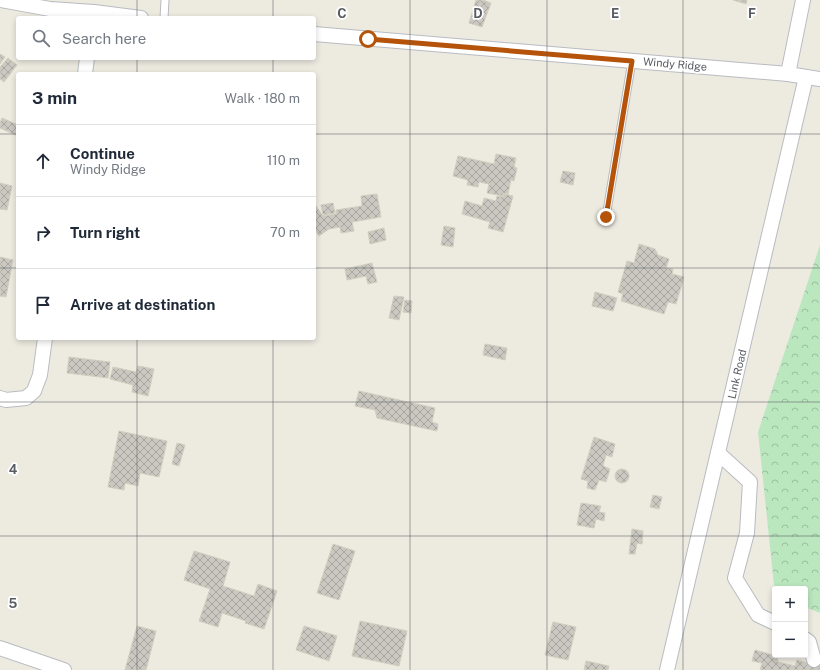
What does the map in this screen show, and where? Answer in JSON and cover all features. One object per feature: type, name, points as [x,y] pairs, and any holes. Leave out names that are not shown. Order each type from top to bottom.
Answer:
[{"type":"street","points":[[1,0],[50,9],[109,16]]},
{"type":"street","points":[[788,74],[803,0]]},
{"type":"street","name":"Windy Ridge","points":[[316,34],[788,74],[813,78]]},
{"type":"street","points":[[85,72],[87,60]]},
{"type":"street","name":"Link Road","points":[[667,670],[718,453],[813,78]]},
{"type":"street","points":[[0,398],[6,400],[26,398],[34,391],[40,375],[45,340]]},
{"type":"street","points":[[718,453],[750,482],[747,533],[735,578],[758,616],[773,622]]},
{"type":"street","points":[[808,641],[814,660]]},
{"type":"street","points":[[0,648],[64,670]]},
{"type":"lane","points":[[164,16],[165,0]]},
{"type":"lane","points":[[606,217],[632,61]]},
{"type":"green space","points":[[820,245],[820,613],[808,608],[808,586],[774,586],[758,432]]},
{"type":"building","points":[[476,0],[483,0],[491,3],[482,27],[469,23]]},
{"type":"building","points":[[733,0],[747,0],[746,4]]},
{"type":"building","points":[[0,54],[5,57],[0,64]]},
{"type":"building","points":[[8,58],[17,65],[4,82],[0,79],[0,67]]},
{"type":"building","points":[[2,118],[16,124],[16,135],[0,128]]},
{"type":"building","points":[[496,154],[516,158],[514,167],[517,168],[514,181],[511,180],[508,194],[503,193],[503,196],[487,193],[489,184],[479,182],[478,187],[467,185],[468,180],[453,176],[458,156],[494,164]]},
{"type":"building","points":[[563,171],[575,173],[573,185],[560,182]]},
{"type":"building","points":[[0,183],[12,186],[7,210],[0,209]]},
{"type":"building","points":[[377,194],[381,217],[352,222],[354,231],[341,233],[340,227],[329,229],[319,236],[316,231],[316,206],[323,216],[336,214],[336,210],[362,206],[361,196]]},
{"type":"building","points":[[504,194],[513,196],[503,232],[488,228],[490,222],[462,214],[465,201],[482,206],[484,198],[496,201],[497,196],[503,197]]},
{"type":"building","points":[[333,203],[335,213],[323,215],[321,205]]},
{"type":"building","points":[[444,226],[455,228],[453,247],[441,245]]},
{"type":"building","points":[[384,228],[386,240],[370,244],[368,232]]},
{"type":"building","points":[[639,244],[655,249],[658,255],[669,259],[666,268],[673,269],[672,274],[684,277],[676,304],[668,302],[664,314],[621,301],[623,294],[618,292],[627,261],[634,263]]},
{"type":"building","points":[[0,257],[13,260],[6,297],[0,296]]},
{"type":"building","points":[[372,263],[377,282],[368,284],[366,276],[347,280],[345,269]]},
{"type":"building","points":[[595,292],[617,298],[613,311],[592,306]]},
{"type":"building","points":[[394,296],[404,297],[399,320],[389,318]]},
{"type":"building","points":[[405,300],[412,301],[411,313],[403,312]]},
{"type":"building","points":[[485,344],[507,348],[505,360],[483,355]]},
{"type":"building","points":[[69,357],[110,362],[108,378],[67,373]]},
{"type":"building","points":[[138,366],[154,369],[148,396],[132,392],[133,385],[110,379],[113,367],[136,372]]},
{"type":"building","points":[[359,391],[435,408],[432,422],[438,424],[437,431],[377,418],[375,410],[355,406]]},
{"type":"building","points":[[119,431],[167,441],[159,477],[140,473],[138,486],[125,483],[124,490],[108,487]]},
{"type":"building","points":[[594,437],[615,444],[612,457],[606,455],[603,466],[610,469],[606,482],[599,480],[595,490],[587,488],[588,481],[581,479]]},
{"type":"building","points":[[177,443],[185,445],[179,466],[172,464]]},
{"type":"building","points":[[619,469],[625,469],[629,473],[629,479],[625,483],[619,483],[615,479],[615,473]]},
{"type":"building","points":[[653,495],[662,497],[659,509],[650,507]]},
{"type":"building","points":[[581,503],[601,506],[599,512],[605,513],[604,521],[596,519],[594,528],[577,525]]},
{"type":"building","points":[[632,529],[643,531],[642,544],[637,543],[635,554],[629,554]]},
{"type":"building","points":[[333,544],[355,551],[339,600],[317,593]]},
{"type":"building","points":[[194,551],[230,562],[223,586],[254,596],[258,584],[277,591],[264,629],[222,613],[218,627],[199,621],[210,589],[184,580]]},
{"type":"building","points":[[360,621],[407,631],[399,666],[352,656]]},
{"type":"building","points":[[553,622],[576,627],[568,660],[545,655]]},
{"type":"building","points":[[137,626],[156,631],[146,670],[125,670]]},
{"type":"building","points":[[304,626],[337,636],[329,661],[296,650]]},
{"type":"building","points":[[755,650],[772,655],[772,658],[777,658],[778,662],[795,666],[797,660],[820,666],[820,670],[760,670],[762,663],[752,661]]},
{"type":"building","points":[[586,661],[609,666],[608,670],[584,670]]},
{"type":"route","points":[[368,39],[632,61],[606,217]]}]
